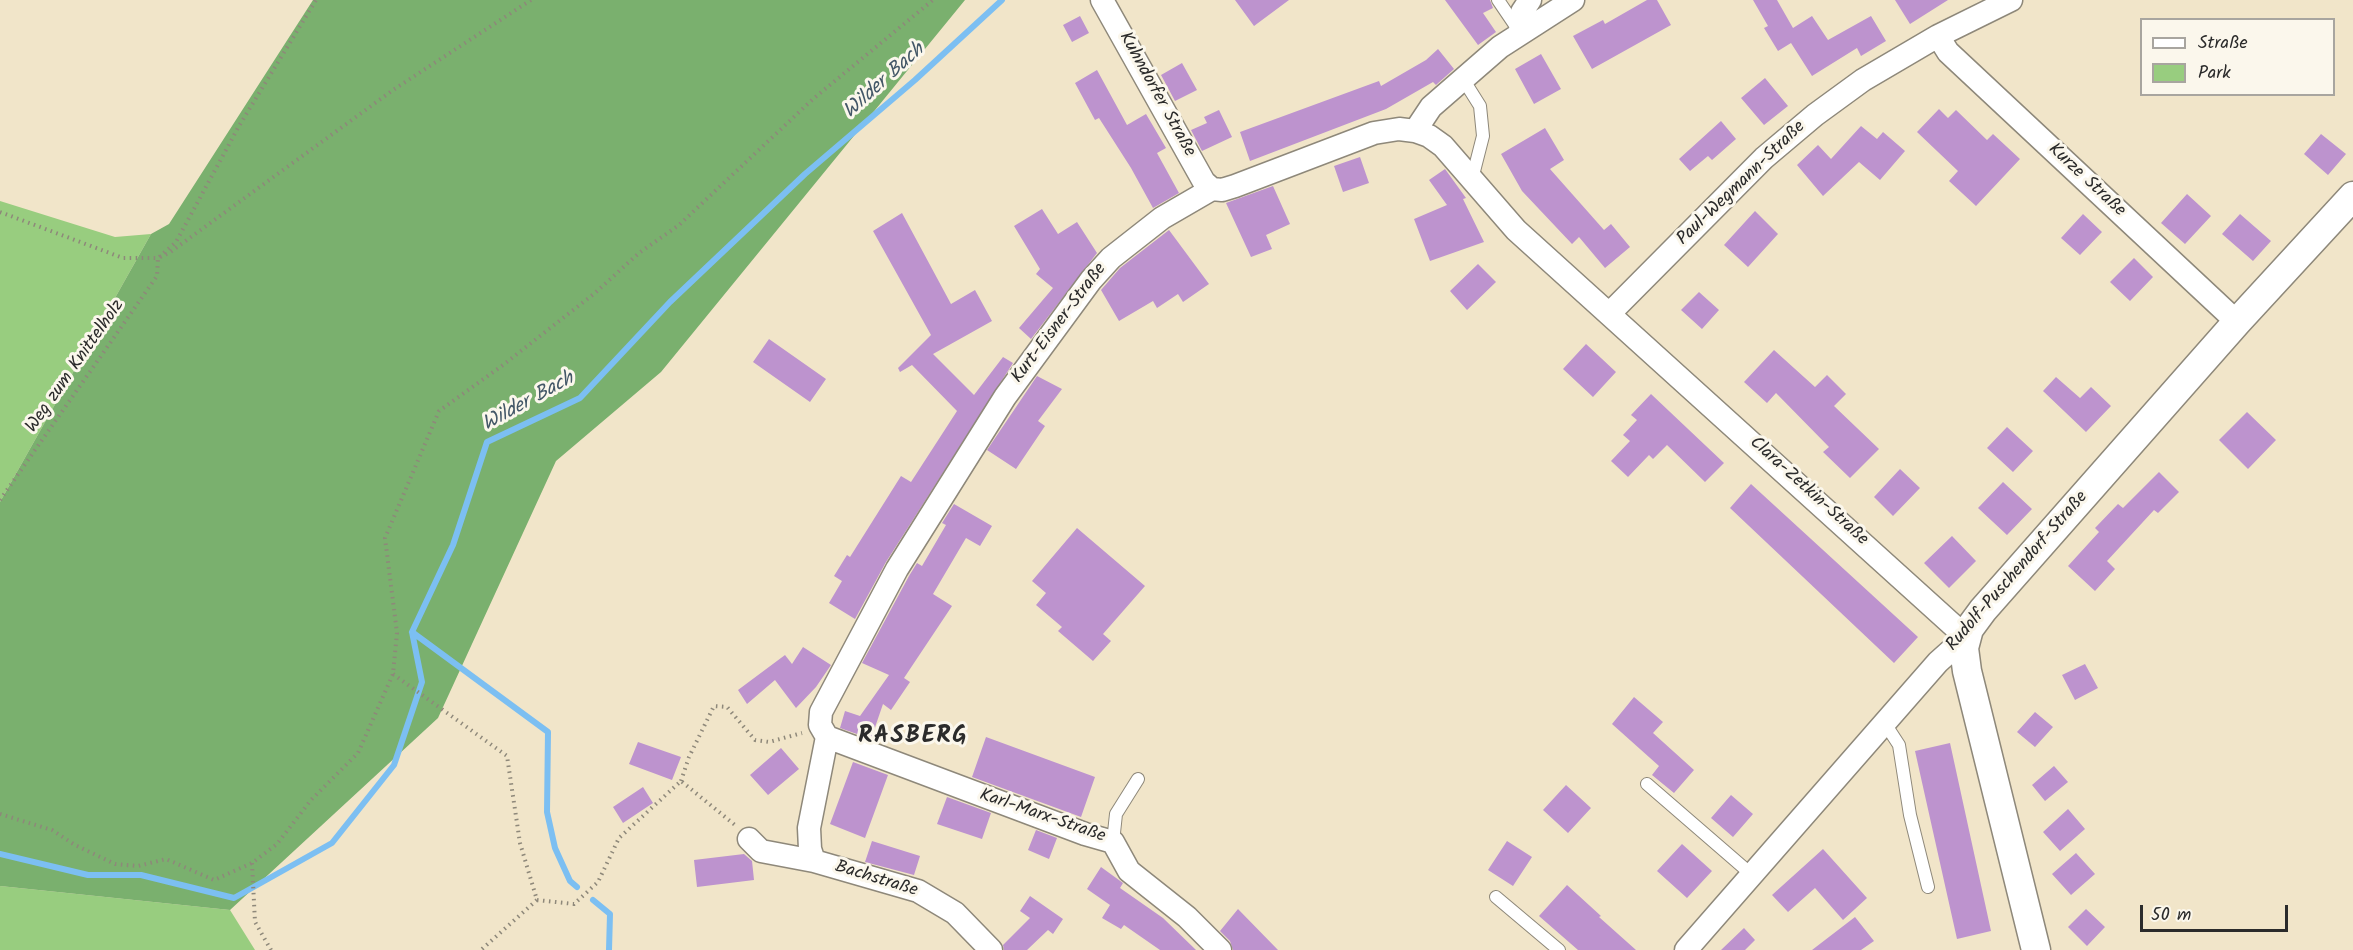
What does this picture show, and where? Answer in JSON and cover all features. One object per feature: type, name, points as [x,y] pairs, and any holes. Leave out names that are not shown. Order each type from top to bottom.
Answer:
[{"type":"street","name":"Kuhndorfer Straße","points":[[1102,0],[1204,182],[1212,189]]},
{"type":"street","points":[[1520,32],[1522,12],[1530,0]]},
{"type":"street","points":[[1415,130],[1431,107],[1520,32],[1574,0]]},
{"type":"street","name":"Paul-Wegmann-Straße","points":[[1610,313],[1788,137],[1856,85],[1938,36],[2011,0]]},
{"type":"street","name":"Kurze Straße","points":[[1938,36],[1948,52],[2237,322]]},
{"type":"street","name":"Kurt-Eisner-Straße","points":[[827,737],[820,725],[820,712],[897,569],[1005,397],[1091,280],[1111,258],[1162,218],[1212,189],[1222,190],[1235,186],[1374,133],[1399,129],[1415,130]]},
{"type":"street","name":"Clara-Zetkin-Straße","points":[[1415,130],[1443,146],[1505,219],[1966,637]]},
{"type":"street","name":"Rudolf-Puschendorf-Straße","points":[[1686,950],[1884,722],[1938,662],[1966,637],[1973,621],[2237,322],[2353,196]]},
{"type":"street","points":[[1966,637],[1967,671],[2036,950]]},
{"type":"street","name":"Karl-Marx-Straße","points":[[827,737],[1085,834],[1113,842],[1130,872],[1187,917],[1220,950]]},
{"type":"street","name":"Bachstraße","points":[[814,861],[810,849],[809,828],[827,737]]},
{"type":"street","name":"Bachstraße","points":[[749,839],[761,851],[814,861],[893,882],[927,895],[955,913],[991,950]]},
{"type":"lane","points":[[1498,0],[1520,32]]},
{"type":"lane","points":[[1463,79],[1480,106],[1483,136],[1472,179]]},
{"type":"lane","points":[[1884,722],[1899,745],[1910,815],[1928,887]]},
{"type":"lane","points":[[1113,842],[1116,814],[1138,779]]},
{"type":"lane","points":[[1647,784],[1751,874]]},
{"type":"lane","points":[[1497,897],[1559,950]]},
{"type":"path","points":[[158,258],[177,242],[239,126],[315,0]]},
{"type":"path","points":[[0,212],[123,258],[158,258],[169,253],[393,90],[531,0]]},
{"type":"path","points":[[0,814],[52,830],[75,845],[115,864],[138,866],[166,859],[214,880],[252,863],[277,844],[311,800],[358,753],[393,674],[397,633],[384,538],[439,411],[595,293],[639,253],[679,225],[813,99],[933,0]]},
{"type":"path","name":"Weg zum Knittelholz","points":[[0,500],[157,276],[158,258]]},
{"type":"path","points":[[393,674],[507,756],[520,843],[537,900]]},
{"type":"path","points":[[481,950],[537,900],[574,904],[598,882],[619,838],[681,781],[689,757],[714,706],[727,707],[755,740],[769,742],[801,733],[827,737]]},
{"type":"path","points":[[681,781],[720,811],[749,839]]},
{"type":"path","points":[[252,863],[255,922],[272,950]]},
{"type":"green space","points":[[313,0],[965,0],[661,372],[556,461],[438,718],[230,910],[0,886],[0,502],[151,234],[169,224]]},
{"type":"green space","points":[[0,201],[115,237],[151,234],[0,502]]},
{"type":"green space","points":[[0,886],[230,910],[255,950],[0,950]]},
{"type":"building","points":[[1235,0],[1289,0],[1254,26]]},
{"type":"building","points":[[1445,0],[1490,0],[1493,8],[1483,13],[1496,32],[1478,45]]},
{"type":"building","points":[[1647,0],[1657,0],[1671,25],[1592,69],[1573,36],[1603,20],[1605,24]]},
{"type":"building","points":[[1753,0],[1777,0],[1793,28],[1812,16],[1828,40],[1871,16],[1886,41],[1861,56],[1857,48],[1812,76],[1791,43],[1778,51],[1764,28],[1768,26]]},
{"type":"building","points":[[1895,0],[1948,0],[1910,24]]},
{"type":"building","points":[[1080,16],[1089,33],[1072,42],[1063,25]]},
{"type":"building","points":[[1438,49],[1454,69],[1436,85],[1433,82],[1386,109],[1250,161],[1240,132],[1379,81],[1381,86],[1426,60]]},
{"type":"building","points":[[1541,54],[1561,89],[1534,104],[1515,69]]},
{"type":"building","points":[[1182,63],[1197,90],[1175,101],[1161,75]]},
{"type":"building","points":[[1097,70],[1127,125],[1146,114],[1166,148],[1157,153],[1179,193],[1153,208],[1099,118],[1095,120],[1075,83]]},
{"type":"building","points":[[1765,78],[1788,106],[1764,125],[1741,98]]},
{"type":"building","points":[[1939,109],[1948,118],[1956,110],[1987,140],[1993,134],[2020,159],[1976,206],[1949,181],[1958,171],[1917,132]]},
{"type":"building","points":[[1219,110],[1232,137],[1202,151],[1191,130],[1207,123],[1204,117]]},
{"type":"building","points":[[1721,121],[1736,139],[1712,160],[1708,156],[1690,171],[1679,159]]},
{"type":"building","points":[[1861,126],[1877,139],[1883,132],[1905,151],[1880,180],[1859,162],[1823,196],[1797,165],[1818,145],[1831,159]]},
{"type":"building","points":[[1545,128],[1564,160],[1550,169],[1604,230],[1611,224],[1630,247],[1605,268],[1579,237],[1572,244],[1522,191],[1501,154]]},
{"type":"building","points":[[2321,134],[2346,154],[2328,175],[2304,154]]},
{"type":"building","points":[[1360,157],[1369,183],[1343,192],[1334,166]]},
{"type":"building","points":[[1445,169],[1466,198],[1463,199],[1484,242],[1430,261],[1414,219],[1447,205],[1429,180]]},
{"type":"building","points":[[1273,186],[1290,224],[1266,235],[1272,249],[1251,257],[1226,203]]},
{"type":"building","points":[[2187,194],[2211,216],[2185,244],[2161,223]]},
{"type":"building","points":[[1042,209],[1058,234],[1077,222],[1097,253],[1031,339],[1019,328],[1053,288],[1036,274],[1040,269],[1014,226]]},
{"type":"building","points":[[1755,211],[1778,234],[1748,267],[1724,245]]},
{"type":"building","points":[[902,213],[951,304],[975,290],[992,321],[933,354],[974,395],[1003,357],[1013,363],[886,562],[855,619],[829,603],[842,581],[834,576],[847,555],[850,557],[901,476],[911,482],[957,411],[912,365],[900,372],[898,368],[931,335],[873,231]]},
{"type":"building","points":[[2083,214],[2102,232],[2080,255],[2061,238]]},
{"type":"building","points":[[2240,214],[2271,241],[2253,261],[2222,234]]},
{"type":"building","points":[[1169,230],[1209,284],[1183,302],[1178,294],[1157,308],[1153,301],[1119,321],[1101,290],[1120,268]]},
{"type":"building","points":[[2134,258],[2153,277],[2130,301],[2110,282]]},
{"type":"building","points":[[1478,264],[1496,282],[1467,310],[1450,291]]},
{"type":"building","points":[[1699,292],[1719,310],[1702,329],[1681,310]]},
{"type":"building","points":[[769,339],[826,379],[810,402],[753,362]]},
{"type":"building","points":[[1586,344],[1616,372],[1593,397],[1563,369]]},
{"type":"building","points":[[1774,350],[1815,387],[1827,375],[1846,394],[1834,406],[1879,449],[1850,478],[1823,452],[1829,447],[1776,393],[1767,403],[1744,382]]},
{"type":"building","points":[[1037,376],[1062,389],[1038,421],[1045,426],[1016,469],[987,450]]},
{"type":"building","points":[[2056,377],[2080,398],[2091,387],[2111,406],[2086,432],[2043,391]]},
{"type":"building","points":[[1651,394],[1724,463],[1705,482],[1667,445],[1653,459],[1649,455],[1628,477],[1611,461],[1630,441],[1623,435],[1637,420],[1631,415]]},
{"type":"building","points":[[2247,412],[2276,440],[2248,469],[2219,440]]},
{"type":"building","points":[[2007,427],[2033,451],[2013,472],[1987,448]]},
{"type":"building","points":[[1900,469],[1920,488],[1893,516],[1874,497]]},
{"type":"building","points":[[2159,472],[2179,492],[2158,513],[2154,510],[2107,561],[2115,569],[2095,591],[2068,566],[2099,532],[2095,528],[2118,504],[2123,508]]},
{"type":"building","points":[[2003,482],[2032,509],[2007,535],[1978,508]]},
{"type":"building","points":[[1751,484],[1918,637],[1894,663],[1730,508]]},
{"type":"building","points":[[954,504],[992,526],[980,546],[966,538],[933,594],[952,606],[904,678],[910,682],[891,710],[883,704],[871,739],[840,728],[845,711],[860,716],[889,675],[862,663],[909,576],[917,563],[922,566],[946,525],[942,523]]},
{"type":"building","points":[[1077,528],[1145,586],[1103,634],[1111,641],[1093,661],[1058,631],[1062,627],[1036,605],[1046,593],[1032,581]]},
{"type":"building","points":[[1952,536],[1976,561],[1949,588],[1924,563]]},
{"type":"building","points":[[803,647],[831,665],[816,687],[796,708],[775,680],[747,704],[738,690],[785,655],[792,664]]},
{"type":"building","points":[[2085,664],[2098,688],[2075,700],[2062,675]]},
{"type":"building","points":[[1634,697],[1663,722],[1653,733],[1694,770],[1674,793],[1652,775],[1659,766],[1612,724]]},
{"type":"building","points":[[2035,712],[2053,727],[2035,747],[2017,732]]},
{"type":"building","points":[[986,737],[1095,777],[1081,817],[972,777]]},
{"type":"building","points":[[638,742],[681,757],[672,780],[629,764]]},
{"type":"building","points":[[1950,743],[1991,931],[1957,939],[1915,751]]},
{"type":"building","points":[[781,748],[799,769],[768,795],[750,775]]},
{"type":"building","points":[[853,762],[888,775],[865,838],[830,824]]},
{"type":"building","points":[[2054,766],[2068,782],[2045,801],[2032,785]]},
{"type":"building","points":[[1566,785],[1591,808],[1568,833],[1543,810]]},
{"type":"building","points":[[643,787],[653,803],[623,823],[613,807]]},
{"type":"building","points":[[1731,795],[1753,814],[1733,837],[1711,818]]},
{"type":"building","points":[[947,797],[991,813],[982,839],[937,824]]},
{"type":"building","points":[[2068,809],[2085,829],[2060,851],[2043,832]]},
{"type":"building","points":[[1036,830],[1057,838],[1049,859],[1028,850]]},
{"type":"building","points":[[872,841],[920,856],[914,875],[865,862]]},
{"type":"building","points":[[1507,841],[1532,857],[1513,886],[1488,870]]},
{"type":"building","points":[[1682,844],[1712,871],[1687,898],[1657,871]]},
{"type":"building","points":[[1823,849],[1867,898],[1843,920],[1815,888],[1788,912],[1772,895]]},
{"type":"building","points":[[2076,853],[2095,874],[2071,895],[2052,874]]},
{"type":"building","points":[[744,854],[752,861],[754,880],[697,887],[694,860]]},
{"type":"building","points":[[1101,867],[1123,883],[1120,888],[1163,918],[1196,950],[1160,950],[1124,925],[1121,929],[1102,918],[1110,905],[1087,889]]},
{"type":"building","points":[[1567,885],[1636,950],[1578,950],[1539,916]]},
{"type":"building","points":[[1030,896],[1063,919],[1053,934],[1048,930],[1027,950],[1004,950],[1003,945],[1030,918],[1020,911]]},
{"type":"building","points":[[1238,909],[1278,950],[1233,950],[1230,941],[1220,931]]},
{"type":"building","points":[[2086,909],[2105,927],[2087,946],[2068,927]]},
{"type":"building","points":[[1855,917],[1874,941],[1861,950],[1812,950]]},
{"type":"building","points":[[1744,928],[1755,940],[1745,950],[1721,950]]},
{"type":"waterway","name":"Wilder Bach","points":[[412,632],[453,545],[487,442],[580,398],[670,302],[805,174],[915,80],[1002,0]]},
{"type":"waterway","name":"Wilder Bach","points":[[412,632],[548,732],[547,812],[555,848],[570,881],[577,887]]},
{"type":"waterway","points":[[0,854],[88,875],[141,875],[234,898],[332,843],[394,765],[422,682],[412,632]]},
{"type":"waterway","name":"Wilder Bach","points":[[593,900],[610,914],[609,950]]},
{"type":"district","name":"RASBERG","points":[[913,738]]}]
